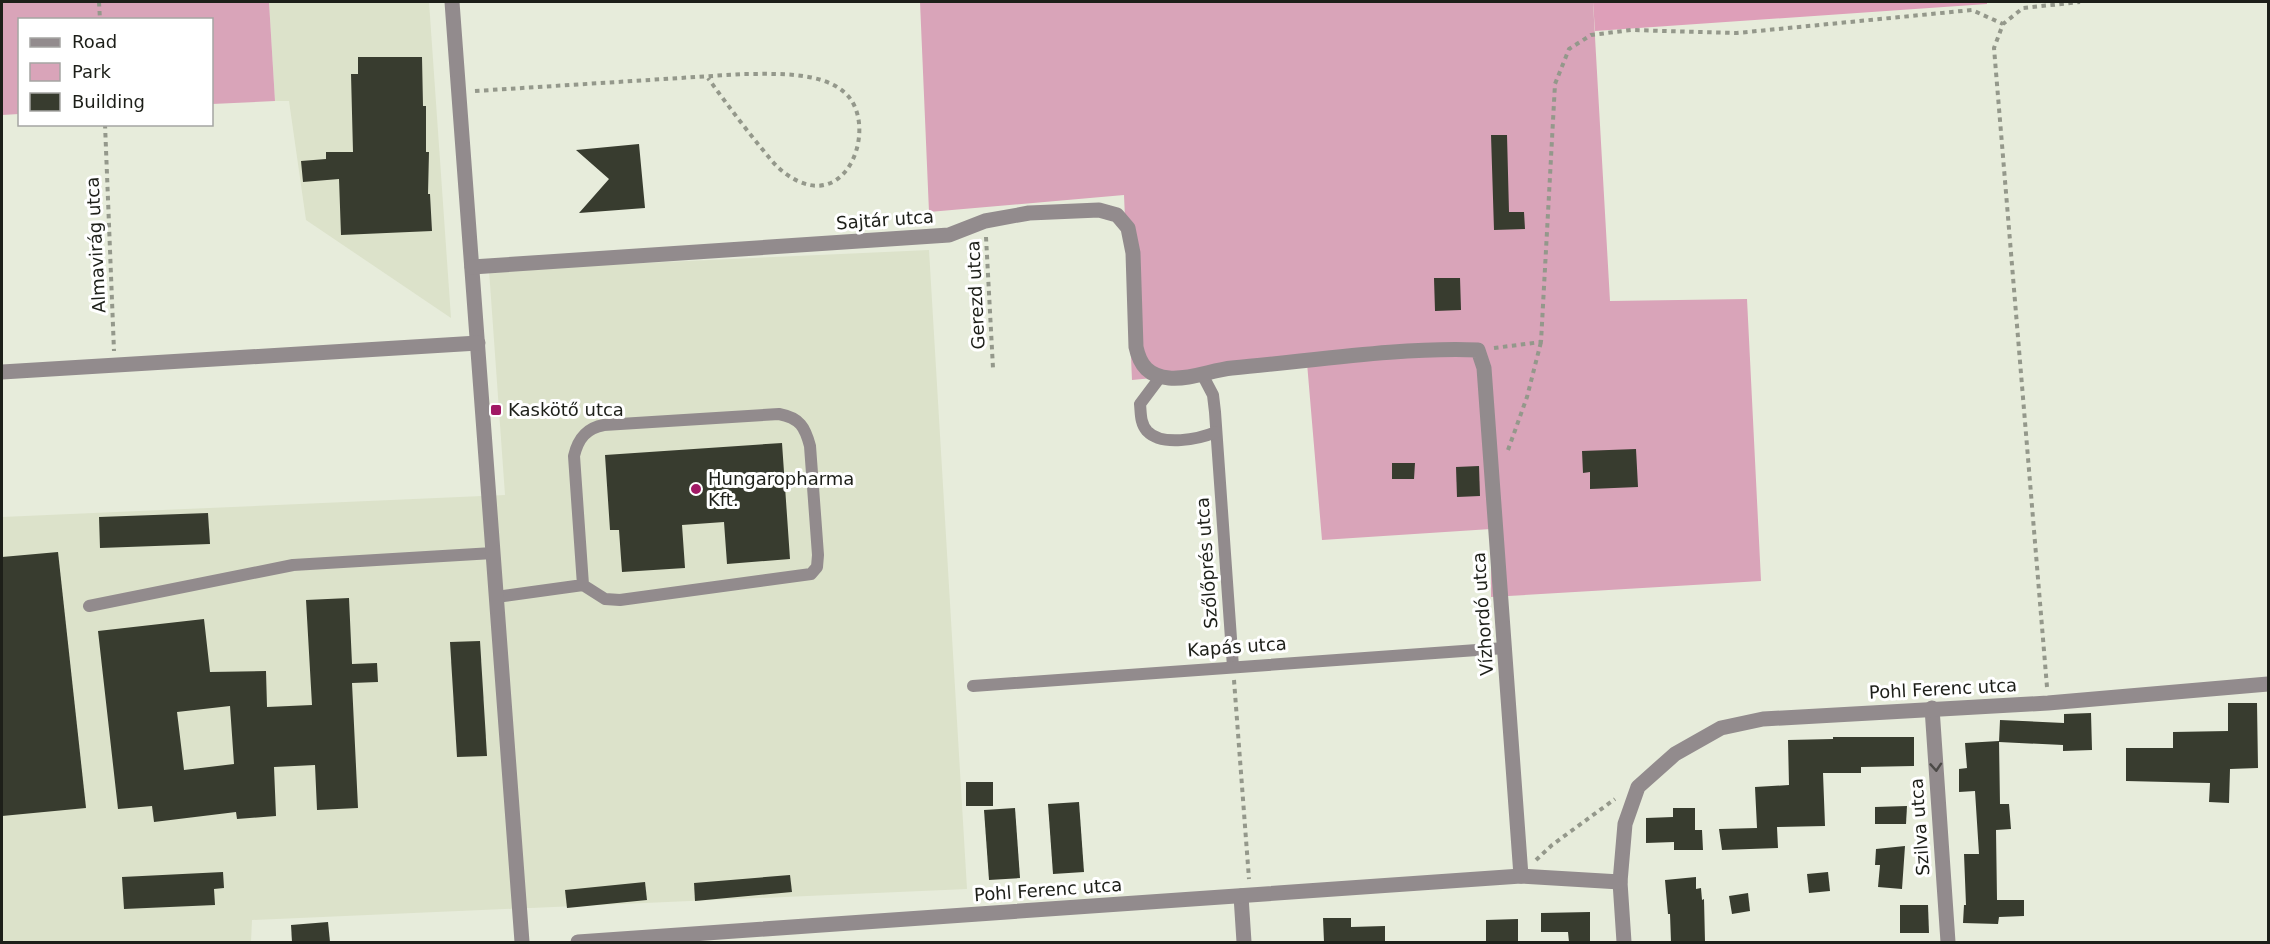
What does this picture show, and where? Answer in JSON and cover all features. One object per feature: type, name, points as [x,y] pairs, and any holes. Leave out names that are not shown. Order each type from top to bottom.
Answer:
[{"type":"street","points":[[452,2],[522,942]]},
{"type":"street","name":"Sajtár utca","points":[[472,267],[940,236],[969,229],[985,221],[1041,213],[1100,210],[1117,215],[1128,228],[1132,253],[1136,348],[1139,362],[1149,373],[1161,376]]},
{"type":"street","points":[[2,372],[114,363],[478,343]]},
{"type":"street","points":[[1161,376],[1170,378],[1225,369],[1445,349],[1478,350]]},
{"type":"street","name":"Vízhordó utca","points":[[1478,350],[1484,368],[1521,876]]},
{"type":"street","name":"Pohl Ferenc utca","points":[[578,942],[1521,876],[1620,882],[1625,824],[1638,787],[1675,754],[1721,728],[1763,719],[2048,703],[2268,684]]},
{"type":"street","name":"Szilva utca","points":[[1932,708],[1948,942]]},
{"type":"street","points":[[1620,882],[1624,942]]},
{"type":"street","points":[[1244,942],[1245,896]]},
{"type":"lane","name":"Szőlőprés utca","points":[[1202,374],[1213,395],[1233,667]]},
{"type":"lane","points":[[1161,376],[1140,404],[1141,419],[1148,432],[1162,438],[1182,440],[1200,439],[1216,432]]},
{"type":"lane","points":[[496,597],[583,585],[605,599],[620,600],[811,574],[817,567],[817,533],[810,446],[806,430],[800,421],[779,414],[604,424],[590,430],[581,437],[574,456],[583,585]]},
{"type":"lane","points":[[88,606],[293,565],[493,553]]},
{"type":"lane","name":"Kapás utca","points":[[973,686],[1505,648]]},
{"type":"path","points":[[99,2],[100,18]]},
{"type":"path","points":[[2048,703],[1994,48],[2003,24],[2023,8],[2080,2]]},
{"type":"path","points":[[1505,458],[1527,397],[1541,342],[1555,84],[1569,50],[1591,34],[1631,30],[1737,33],[1971,10],[2003,24]]},
{"type":"path","points":[[459,92],[708,78],[742,74],[786,74],[826,82],[845,92],[856,108],[858,150],[839,178],[828,185],[816,186],[790,178],[777,167],[748,133],[708,78]]},
{"type":"path","name":"Almavirág utca","points":[[105,126],[114,363]]},
{"type":"path","name":"Gerezd utca","points":[[985,221],[993,368]]},
{"type":"path","points":[[1478,350],[1541,342]]},
{"type":"path","points":[[1233,667],[1245,896]]},
{"type":"path","points":[[1521,876],[1551,845],[1605,804],[1638,787]]},
{"type":"shaded area","points":[[269,2],[429,2],[451,318],[306,220],[289,101],[275,101]]},
{"type":"shaded area","points":[[1593,2],[1987,2],[1987,4],[1595,31]]},
{"type":"shaded area","points":[[929,250],[967,889],[252,920],[251,942],[2,942],[2,517],[505,495],[489,270]]},
{"type":"green space","points":[[2,2],[269,2],[275,101],[213,104],[213,18],[18,18],[18,114],[2,115]]},
{"type":"green space","points":[[920,2],[1593,2],[1610,301],[1747,299],[1761,581],[1491,597],[1491,529],[1322,540],[1307,363],[1132,380],[1124,195],[929,212]]},
{"type":"building","points":[[358,57],[422,57],[423,106],[426,106],[426,152],[429,152],[428,194],[430,194],[432,231],[341,235],[339,179],[303,182],[301,161],[326,159],[326,152],[353,152],[351,74],[358,74]]},
{"type":"building","points":[[1491,135],[1507,135],[1509,212],[1524,212],[1525,229],[1494,230]]},
{"type":"building","points":[[639,144],[645,208],[579,213],[609,179],[576,150]]},
{"type":"building","points":[[1434,278],[1460,278],[1461,310],[1435,311]]},
{"type":"building","name":"Hungaropharma Kft.","points":[[782,443],[790,559],[727,564],[724,522],[682,525],[685,568],[622,572],[619,530],[610,530],[605,455]]},
{"type":"building","points":[[1636,449],[1638,487],[1590,489],[1590,472],[1583,473],[1582,451]]},
{"type":"building","points":[[1392,463],[1415,463],[1414,479],[1392,479]]},
{"type":"building","points":[[1479,466],[1480,496],[1457,497],[1456,467]]},
{"type":"building","points":[[208,513],[210,544],[100,548],[99,517]]},
{"type":"building","points":[[58,552],[86,808],[2,816],[2,557]]},
{"type":"building","points":[[349,598],[352,664],[377,663],[378,682],[352,683],[358,808],[317,810],[315,765],[274,767],[276,816],[237,819],[236,812],[154,822],[152,806],[118,809],[98,631],[204,619],[210,672],[266,671],[267,707],[312,705],[306,600]],"holes":[[[230,706],[234,764],[184,770],[177,712]]]},
{"type":"building","points":[[480,641],[487,756],[457,757],[450,642]]},
{"type":"building","points":[[2228,703],[2257,703],[2258,768],[2230,769],[2229,803],[2209,802],[2210,783],[2126,781],[2126,748],[2173,748],[2173,732],[2228,731]]},
{"type":"building","points":[[2091,713],[2092,750],[2063,751],[2063,745],[1999,742],[2000,720],[2064,723],[2064,714]]},
{"type":"building","points":[[1833,737],[1914,737],[1914,766],[1861,767],[1861,773],[1823,773],[1825,826],[1777,827],[1778,848],[1722,850],[1719,829],[1757,828],[1755,787],[1789,785],[1788,740],[1833,739]]},
{"type":"building","points":[[1999,741],[2000,804],[2009,804],[2011,829],[1996,830],[1997,900],[2024,900],[2024,916],[1999,917],[1998,924],[1963,923],[1964,905],[1966,905],[1964,854],[1979,854],[1975,791],[1959,792],[1959,769],[1967,768],[1965,743]]},
{"type":"building","points":[[966,782],[993,782],[993,806],[966,806]]},
{"type":"building","points":[[1079,802],[1084,872],[1053,874],[1048,804]]},
{"type":"building","points":[[1907,806],[1906,824],[1875,824],[1875,807]]},
{"type":"building","points":[[1015,808],[1020,878],[989,880],[984,810]]},
{"type":"building","points":[[1673,808],[1695,808],[1695,830],[1702,830],[1703,850],[1674,850],[1674,842],[1646,843],[1646,818],[1673,817]]},
{"type":"building","points":[[1905,846],[1902,889],[1878,887],[1880,865],[1875,865],[1876,849]]},
{"type":"building","points":[[223,872],[224,888],[214,889],[215,905],[124,909],[122,877]]},
{"type":"building","points":[[1828,872],[1830,891],[1809,893],[1807,874]]},
{"type":"building","points":[[790,875],[792,892],[695,901],[694,883]]},
{"type":"building","points":[[1696,877],[1696,889],[1701,888],[1702,900],[1704,899],[1705,942],[1671,942],[1665,880]]},
{"type":"building","points":[[645,882],[647,900],[567,908],[565,890]]},
{"type":"building","points":[[1748,893],[1750,911],[1732,914],[1729,896]]},
{"type":"building","points":[[1900,905],[1928,905],[1929,933],[1900,933]]},
{"type":"building","points":[[1590,912],[1590,942],[1569,942],[1568,932],[1541,932],[1541,913]]},
{"type":"building","points":[[1323,918],[1351,918],[1351,927],[1385,926],[1385,942],[1324,942]]},
{"type":"building","points":[[1518,919],[1518,942],[1486,942],[1486,920]]},
{"type":"building","points":[[328,922],[330,942],[292,942],[291,925]]},
{"type":"place","name":"Kaskötő utca","points":[[496,410]]},
{"type":"place","name":"Hungaropharma Kft.","points":[[696,489]]}]
